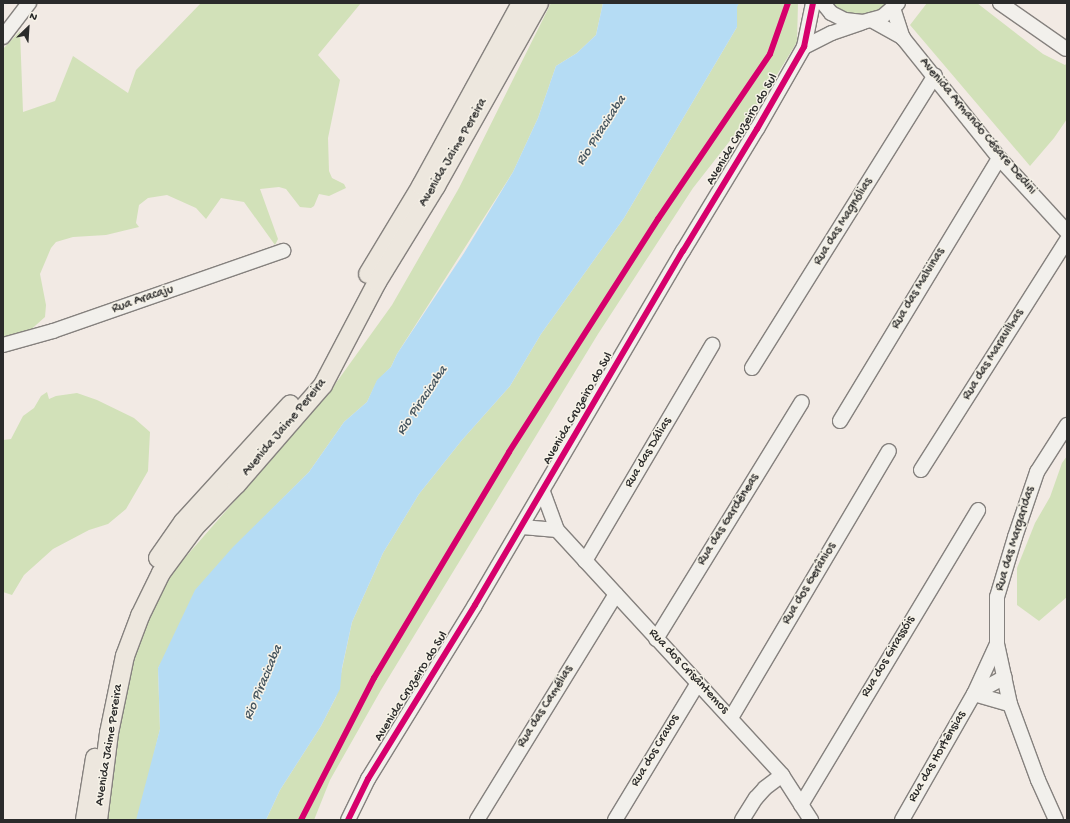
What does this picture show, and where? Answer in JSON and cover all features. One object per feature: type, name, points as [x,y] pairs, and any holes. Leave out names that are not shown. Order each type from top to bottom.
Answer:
[{"type":"main road","name":"Avenida Jaime Pereira","points":[[85,820],[98,730],[113,655],[130,610],[153,565],[183,522],[313,380],[369,272],[421,186],[521,3]]},
{"type":"main road","name":"Avenida Jaime Pereira","points":[[98,820],[109,733],[125,656],[140,616],[161,573],[195,527],[237,484],[323,385],[377,282],[436,186],[539,3]]},
{"type":"street","points":[[3,36],[29,3]]},
{"type":"street","name":"Avenida Cruzeiro do Sul","points":[[348,820],[368,779],[543,492],[804,47],[813,3]]},
{"type":"street","points":[[823,3],[831,13],[845,20],[867,21]]},
{"type":"street","points":[[1000,3],[1066,49]]},
{"type":"street","points":[[804,47],[832,33],[882,17],[896,6]]},
{"type":"street","name":"Avenida Armando Césare Dedini","points":[[896,6],[903,38]]},
{"type":"street","name":"Avenida Armando Césare Dedini","points":[[867,21],[903,38],[935,75],[999,158],[1067,232]]},
{"type":"street","name":"Rua das Magnólias","points":[[752,368],[935,75]]},
{"type":"street","name":"Rua das Malvinas","points":[[840,421],[999,158]]},
{"type":"street","name":"Rua das Maravilhas","points":[[921,470],[1067,240]]},
{"type":"street","name":"Rua Aracaju","points":[[3,345],[54,331],[283,251]]},
{"type":"street","name":"Rua das Dálias","points":[[585,560],[712,345]]},
{"type":"street","name":"Rua das Gardêneas","points":[[656,639],[802,402]]},
{"type":"street","name":"Rua das Margaridas","points":[[1056,820],[1038,780],[1010,704],[1006,677],[997,644],[998,597],[1015,536],[1037,472],[1067,425]]},
{"type":"street","name":"Rua dos Gerânios","points":[[731,718],[889,451]]},
{"type":"street","name":"Rua dos Crisântemos","points":[[543,492],[557,530],[782,775],[811,820]]},
{"type":"street","name":"Rua dos Girassóis","points":[[801,805],[978,510]]},
{"type":"street","points":[[522,527],[557,530]]},
{"type":"street","name":"Rua das Camélias","points":[[477,820],[616,594]]},
{"type":"street","name":"Rua das Hortênsias","points":[[902,820],[974,694],[997,644]]},
{"type":"street","points":[[974,694],[1006,677]]},
{"type":"street","name":"Rua dos Cravos","points":[[614,820],[698,683]]},
{"type":"street","points":[[974,694],[1010,704]]},
{"type":"street","points":[[742,820],[756,798],[765,788],[782,775]]},
{"type":"green space","points":[[201,3],[361,3],[318,55],[340,80],[328,138],[329,171],[332,178],[344,184],[346,188],[329,196],[319,194],[314,206],[311,208],[300,207],[286,189],[279,187],[260,189],[278,239],[275,245],[244,202],[221,198],[206,219],[196,208],[167,195],[148,198],[139,205],[136,223],[139,227],[106,235],[73,237],[56,242],[51,248],[40,274],[46,305],[45,317],[26,334],[3,341],[3,49],[20,31],[23,112],[55,101],[73,56],[128,93],[136,70]]},
{"type":"green space","points":[[551,3],[603,3],[596,35],[577,53],[556,66],[538,118],[513,172],[397,354],[391,367],[377,381],[367,402],[344,422],[309,472],[234,547],[158,668],[160,729],[138,820],[104,820],[118,736],[135,657],[149,616],[169,576],[328,394],[392,305],[459,188]]},
{"type":"green space","points":[[739,3],[798,3],[797,42],[761,101],[693,188],[598,334],[381,690],[330,780],[314,820],[266,820],[280,790],[321,726],[336,697],[352,622],[383,553],[419,494],[462,440],[510,386],[541,334],[624,218],[737,27],[737,6]]},
{"type":"green space","points":[[829,3],[889,3],[883,9],[869,14],[855,15],[840,11]]},
{"type":"green space","points":[[927,3],[977,3],[1043,54],[1065,65],[1067,63],[1067,119],[1054,138],[1030,166],[910,25]]},
{"type":"green space","points":[[47,392],[49,399],[56,396],[77,393],[97,400],[134,418],[150,432],[148,471],[126,509],[108,524],[89,530],[53,549],[24,575],[12,595],[3,592],[3,440],[11,439],[23,416],[34,408],[41,396]]},
{"type":"green space","points":[[1067,456],[1067,597],[1039,621],[1017,605],[1017,568],[1035,523],[1050,497],[1062,463]]},
{"type":"water","name":"Rio Piracicaba","points":[[603,3],[739,3],[737,7],[737,27],[624,218],[541,334],[510,386],[462,440],[419,494],[383,553],[352,622],[342,668],[340,689],[321,726],[280,790],[266,820],[136,820],[160,729],[158,668],[195,590],[233,547],[309,472],[344,422],[367,402],[377,380],[391,367],[397,354],[464,253],[513,172],[538,118],[556,66],[577,53],[596,35]]},
{"type":"cycle path","points":[[301,820],[374,678],[509,452],[658,219],[770,54],[788,3]]},
{"type":"cycle path","points":[[348,820],[368,779],[475,605],[804,47],[813,3]]}]
